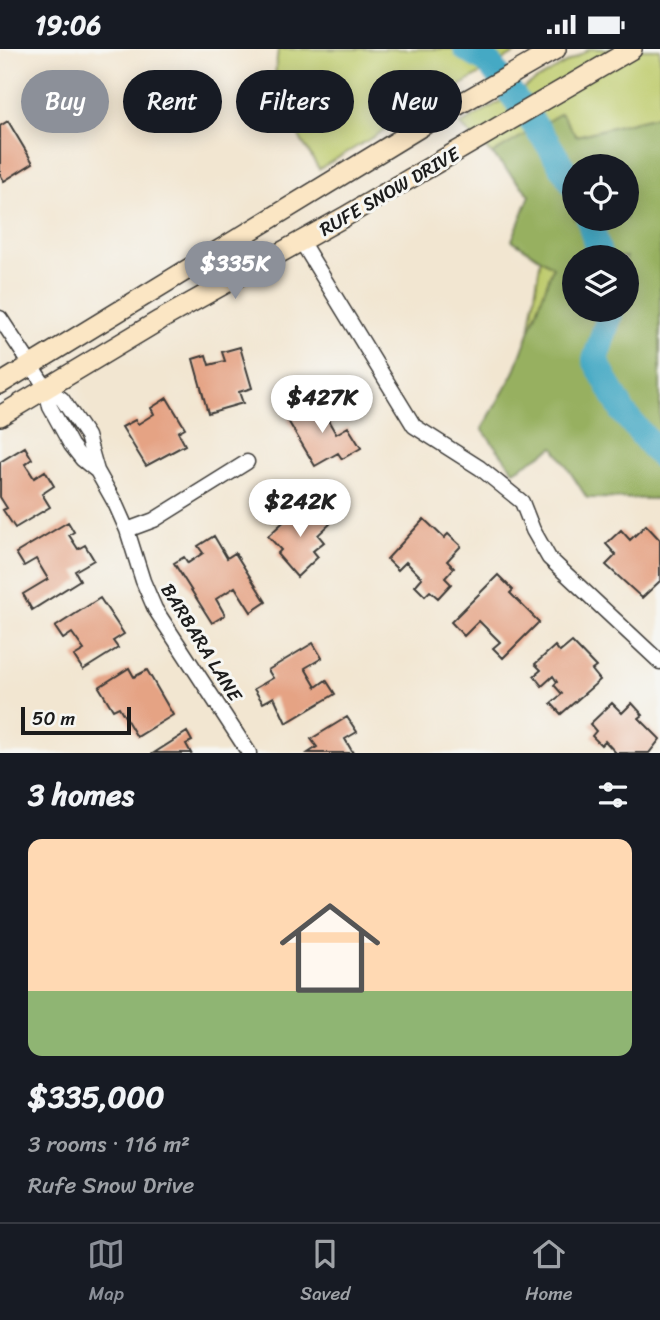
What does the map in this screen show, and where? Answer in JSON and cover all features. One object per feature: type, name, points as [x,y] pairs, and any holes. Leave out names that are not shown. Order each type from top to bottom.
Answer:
[{"type":"main road","name":"RUFE SNOW DRIVE","points":[[0,417],[160,320],[632,49]]},
{"type":"main road","name":"RUFE SNOW DRIVE","points":[[0,384],[432,120],[554,50]]},
{"type":"street","points":[[301,241],[414,426],[480,468],[522,502],[533,530],[549,558],[660,661]]},
{"type":"street","name":"BARBARA LANE","points":[[0,318],[46,388],[62,399],[87,436],[97,471],[127,530],[155,609],[248,753]]},
{"type":"street","points":[[127,530],[154,520],[247,462]]},
{"type":"green space","points":[[278,49],[522,49],[462,84],[462,70],[368,70],[368,133],[380,133],[319,169],[297,133],[354,133],[354,70],[276,70]]},
{"type":"green space","points":[[590,49],[660,49],[660,499],[524,397],[530,325],[548,214],[543,201],[462,127],[462,124]]},
{"type":"green space","points":[[561,113],[576,136],[660,115],[660,499],[587,498],[554,447],[514,471],[482,429],[514,373],[553,267],[512,240],[530,195],[492,154]]},
{"type":"building","points":[[8,121],[33,163],[4,181],[0,174],[0,126]]},
{"type":"building","points":[[240,347],[252,388],[239,392],[243,403],[208,413],[193,359],[206,355],[209,365],[225,361],[222,352]]},
{"type":"building","points":[[167,398],[185,428],[178,432],[185,445],[146,466],[122,427],[135,420],[138,424],[154,414],[151,408]]},
{"type":"building","points":[[317,401],[336,434],[348,427],[361,448],[342,459],[338,453],[315,466],[287,419]]},
{"type":"building","points":[[25,447],[32,459],[25,464],[34,478],[45,471],[54,486],[42,494],[50,507],[15,528],[3,510],[7,508],[0,497],[0,462]]},
{"type":"building","points":[[302,505],[309,513],[316,507],[330,524],[318,535],[324,542],[313,551],[318,557],[297,577],[277,554],[281,550],[268,536]]},
{"type":"building","points":[[424,519],[444,538],[448,534],[461,546],[447,561],[454,568],[445,578],[451,584],[438,598],[430,591],[425,596],[415,586],[422,578],[406,562],[398,570],[387,559]]},
{"type":"building","points":[[68,522],[74,532],[69,535],[78,549],[85,545],[94,560],[75,571],[80,580],[32,610],[23,594],[48,579],[36,559],[24,566],[16,553]]},
{"type":"building","points":[[646,525],[660,540],[660,581],[642,598],[606,565],[616,555],[606,544],[621,530],[630,540]]},
{"type":"building","points":[[214,536],[227,558],[235,553],[266,602],[251,612],[235,587],[216,599],[225,615],[212,623],[174,563],[184,557],[188,563],[203,553],[198,546]]},
{"type":"building","points":[[498,575],[513,590],[510,593],[539,622],[503,658],[493,648],[500,642],[479,621],[464,636],[451,622]]},
{"type":"building","points":[[100,598],[124,634],[113,641],[118,648],[83,670],[74,656],[84,650],[72,633],[63,639],[55,627]]},
{"type":"building","points":[[572,642],[596,667],[592,670],[600,680],[561,714],[551,703],[562,694],[554,685],[557,682],[553,676],[542,686],[534,676],[541,670],[535,664],[555,646],[560,652]]},
{"type":"building","points":[[313,643],[322,658],[305,668],[316,687],[326,680],[335,694],[286,723],[274,697],[263,703],[254,689],[273,678],[268,670]]},
{"type":"building","points":[[129,668],[134,677],[147,670],[173,715],[137,737],[119,707],[113,710],[99,687]]},
{"type":"building","points":[[612,703],[622,713],[632,703],[643,715],[639,718],[660,739],[649,753],[616,753],[605,741],[601,745],[592,736],[596,731],[590,724]]},
{"type":"building","points":[[347,717],[357,732],[345,739],[353,753],[308,753],[317,747],[311,739]]},
{"type":"building","points":[[187,732],[192,741],[186,744],[191,753],[154,753]]},
{"type":"waterway","points":[[466,49],[488,62],[562,166]]},
{"type":"waterway","points":[[592,231],[597,245]]},
{"type":"waterway","points":[[607,322],[595,360],[623,412],[660,456]]}]
